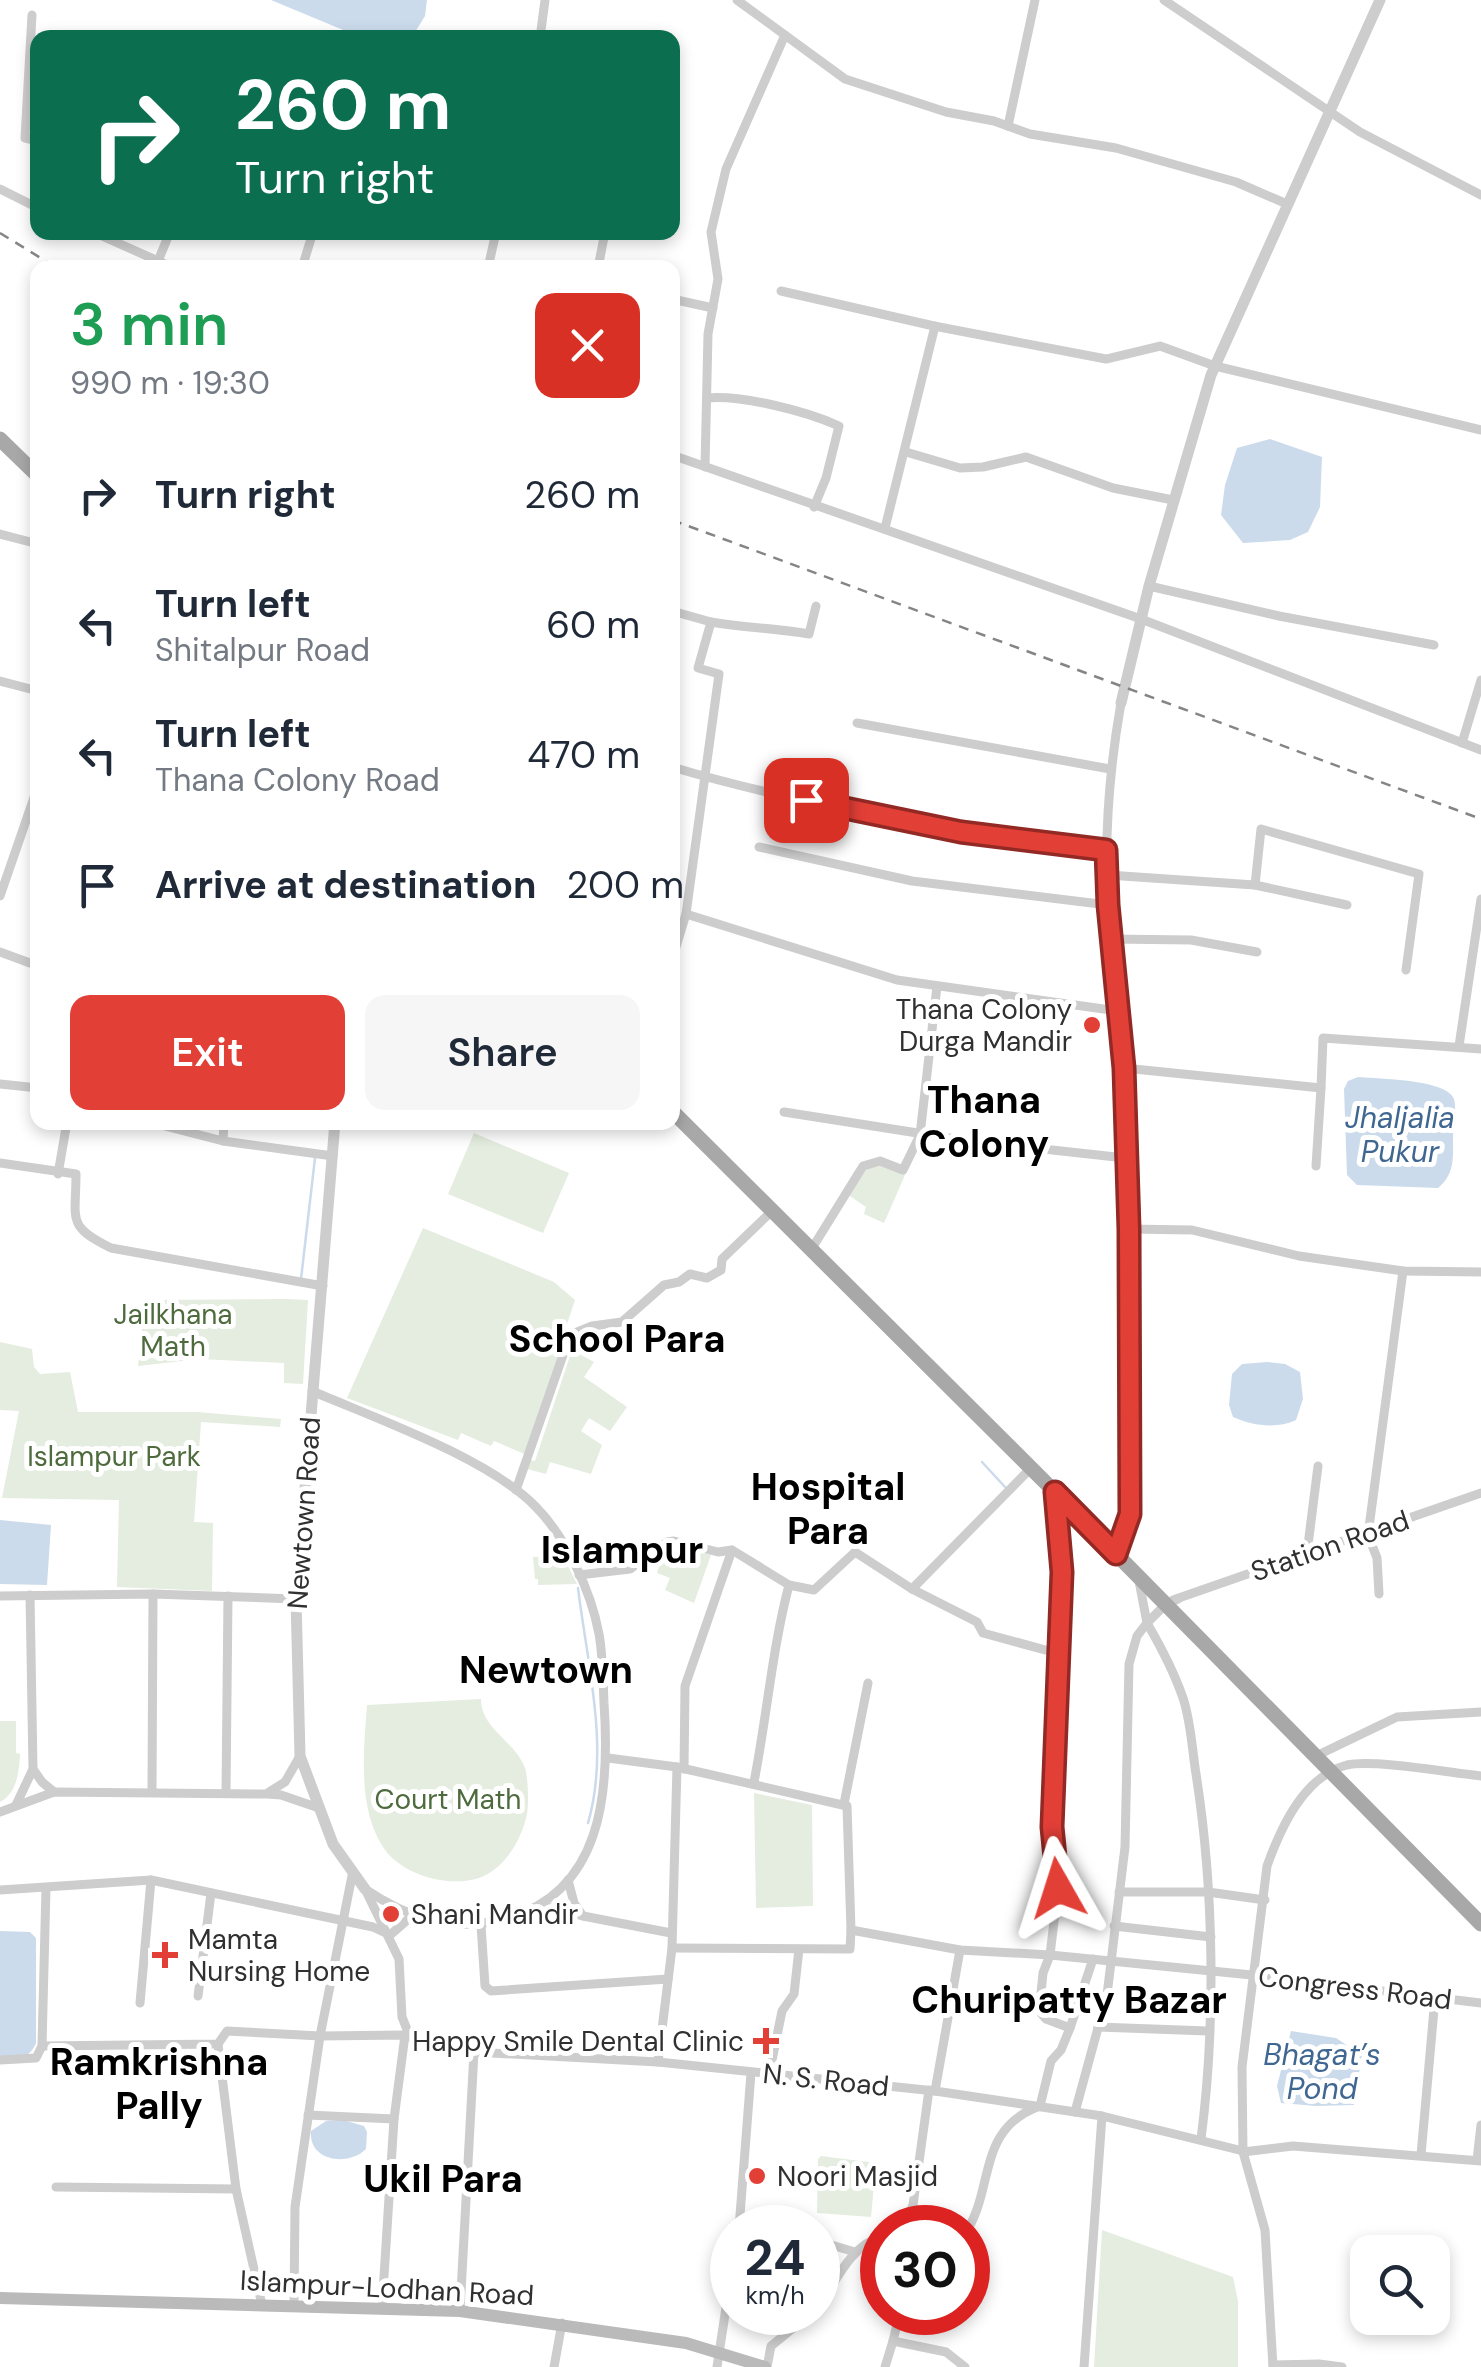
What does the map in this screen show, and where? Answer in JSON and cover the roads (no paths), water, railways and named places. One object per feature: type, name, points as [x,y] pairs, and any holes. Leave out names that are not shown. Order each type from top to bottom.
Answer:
[{"type":"main road","points":[[0,439],[30,468]]},
{"type":"main road","points":[[680,1119],[1138,1576],[1172,1602],[1481,1924]]},
{"type":"main road","name":"Islampur-Lodhan Road","points":[[0,2298],[460,2311],[686,2342],[718,2361],[766,2367]]},
{"type":"street","points":[[541,30],[544,0]]},
{"type":"street","points":[[737,0],[845,80],[1030,134],[1116,148],[1236,182],[1287,204]]},
{"type":"street","points":[[1008,126],[1035,0]]},
{"type":"street","points":[[1164,0],[1360,132],[1481,195]]},
{"type":"street","points":[[1116,1554],[1130,1514],[1129,1229],[1124,1068],[1106,850],[1110,769],[1121,703],[1149,586],[1215,366],[1380,0]]},
{"type":"street","points":[[31,30],[32,15]]},
{"type":"street","points":[[705,467],[708,334],[718,280],[711,232],[726,169],[785,36]]},
{"type":"street","points":[[30,46],[24,138],[30,140]]},
{"type":"street","points":[[0,189],[30,204]]},
{"type":"street","points":[[111,240],[156,260]]},
{"type":"street","points":[[781,292],[1106,359],[1160,346],[1215,366],[1481,430]]},
{"type":"street","points":[[680,301],[713,308]]},
{"type":"street","points":[[886,528],[935,326]]},
{"type":"street","points":[[707,398],[781,404],[804,416],[839,426],[814,507]]},
{"type":"street","points":[[906,452],[960,468],[1026,457],[1113,488],[1173,500]]},
{"type":"street","points":[[680,458],[1141,619],[1481,750]]},
{"type":"street","points":[[0,534],[30,542]]},
{"type":"street","points":[[1149,586],[1279,616],[1434,645]]},
{"type":"street","points":[[680,613],[711,622],[809,634],[816,606]]},
{"type":"street","points":[[680,934],[686,914],[719,674],[698,668],[711,622]]},
{"type":"street","points":[[1462,743],[1481,680]]},
{"type":"street","points":[[0,681],[30,689]]},
{"type":"street","points":[[858,723],[1110,769]]},
{"type":"street","points":[[680,770],[961,832],[1106,850]]},
{"type":"street","points":[[0,896],[30,810]]},
{"type":"street","points":[[1255,885],[1260,830],[1419,874],[1406,970]]},
{"type":"street","points":[[758,846],[912,881],[1108,905]]},
{"type":"street","points":[[0,852],[14,857]]},
{"type":"street","points":[[1108,875],[1255,885],[1347,904]]},
{"type":"street","points":[[1460,1046],[1481,899]]},
{"type":"street","points":[[686,914],[897,980],[1118,1011]]},
{"type":"street","points":[[1111,939],[1190,940],[1257,952]]},
{"type":"street","points":[[0,952],[30,963]]},
{"type":"street","points":[[811,1250],[863,1166],[880,1161],[902,1170],[920,1135],[937,986]]},
{"type":"street","points":[[1316,1166],[1324,1038],[1481,1049]]},
{"type":"street","points":[[1124,1068],[1321,1088]]},
{"type":"street","points":[[0,1084],[30,1087]]},
{"type":"street","points":[[784,1112],[920,1135],[1126,1158]]},
{"type":"street","points":[[58,1174],[66,1130]]},
{"type":"street","points":[[180,1130],[223,1141],[333,1156]]},
{"type":"street","points":[[223,1141],[224,1130]]},
{"type":"street","name":"Newtown Road","points":[[335,1130],[296,1599],[300,1756],[333,1844],[364,1889]]},
{"type":"street","points":[[0,1164],[76,1174],[76,1224],[83,1234],[111,1248],[322,1286]]},
{"type":"street","points":[[516,1490],[570,1336],[592,1326],[622,1322],[664,1285],[679,1282],[690,1274],[707,1278],[721,1270],[722,1259],[772,1211]]},
{"type":"street","points":[[1129,1229],[1192,1230],[1299,1256],[1403,1271],[1481,1272]]},
{"type":"street","points":[[1379,1594],[1377,1558],[1368,1534],[1403,1271]]},
{"type":"street","points":[[312,1391],[460,1457],[536,1506],[556,1532],[579,1576],[600,1639],[608,1758],[596,1830],[582,1862],[568,1880],[540,1905],[520,1916],[481,1925],[452,1926],[412,1915],[364,1889]]},
{"type":"street","points":[[1307,1553],[1318,1466]]},
{"type":"street","points":[[912,1590],[1031,1468]]},
{"type":"street","points":[[1055,1492],[1062,1572],[1052,1827],[1058,1888],[1050,1955],[1043,1973],[1041,2013],[1046,2019],[1070,2028]]},
{"type":"street","name":"Station Road","points":[[1172,1602],[1481,1493]]},
{"type":"street","points":[[579,1576],[636,1567],[667,1542],[718,1552],[732,1550],[788,1585],[814,1590],[854,1552],[912,1590],[977,1622],[983,1633],[1060,1654]]},
{"type":"street","points":[[658,2062],[672,1948],[685,1686],[732,1550]]},
{"type":"street","points":[[1138,1576],[1147,1623],[1184,1702],[1203,1821],[1211,1937],[1202,2139]]},
{"type":"street","points":[[754,1782],[768,1706],[774,1643],[788,1585]]},
{"type":"street","points":[[0,1596],[153,1594],[296,1599]]},
{"type":"street","points":[[152,1792],[153,1594]]},
{"type":"street","points":[[16,1805],[34,1768],[30,1595]]},
{"type":"street","points":[[226,1793],[228,1596]]},
{"type":"street","points":[[1075,2112],[1108,1995],[1125,1847],[1129,1664],[1137,1636],[1172,1602]]},
{"type":"street","points":[[672,1948],[850,1948],[849,1813],[844,1804],[868,1684]]},
{"type":"street","points":[[1316,1756],[1397,1717],[1481,1712]]},
{"type":"street","points":[[266,1794],[285,1782],[300,1756]]},
{"type":"street","points":[[608,1758],[754,1782],[844,1804]]},
{"type":"street","points":[[1342,2367],[1273,2366],[1265,2230],[1243,2151],[1242,2067],[1265,1900],[1266,1866],[1307,1789],[1331,1771],[1360,1764],[1481,1776]]},
{"type":"street","points":[[34,1768],[54,1792]]},
{"type":"street","points":[[0,1812],[54,1792],[266,1794],[316,1807]]},
{"type":"street","points":[[294,2304],[295,2207],[320,2036],[352,1876]]},
{"type":"street","points":[[0,1890],[151,1880],[373,1927],[390,1935]]},
{"type":"street","points":[[140,2003],[151,1880]]},
{"type":"street","points":[[568,1880],[583,1916]]},
{"type":"street","points":[[0,2060],[36,2058],[42,2046],[46,1888]]},
{"type":"street","points":[[364,1889],[399,1958],[402,2017],[408,2036],[394,2119],[382,2308]]},
{"type":"street","points":[[1119,1892],[1208,1892],[1265,1900]]},
{"type":"street","points":[[198,1996],[211,1893]]},
{"type":"street","points":[[540,1905],[670,1933]]},
{"type":"street","points":[[390,1935],[412,1915]]},
{"type":"street","points":[[481,1925],[485,1986],[491,1991],[668,1978]]},
{"type":"street","points":[[1114,1926],[1211,1937]]},
{"type":"street","name":"Congress Road","points":[[852,1930],[960,1950],[1252,1975],[1481,2004]]},
{"type":"street","points":[[770,2075],[782,2011],[794,1994],[799,1948]]},
{"type":"street","points":[[913,2205],[960,1950]]},
{"type":"street","points":[[975,2205],[984,2171],[1008,2124],[1020,2113],[1040,2106],[1051,2061],[1061,2050],[1093,1959]]},
{"type":"street","points":[[1421,2154],[1435,1998]]},
{"type":"street","points":[[1098,2027],[1208,2031]]},
{"type":"street","name":"N. S. Road","points":[[218,2044],[228,2031],[408,2036],[474,2052],[658,2062],[1040,2106],[1102,2116],[1243,2151]]},
{"type":"street","points":[[42,2046],[218,2044],[236,2189],[262,2305]]},
{"type":"street","points":[[460,2311],[474,2052]]},
{"type":"street","points":[[741,2205],[751,2073]]},
{"type":"street","points":[[308,2115],[394,2119]]},
{"type":"street","points":[[1084,2367],[1102,2116]]},
{"type":"street","points":[[1243,2151],[1293,2146],[1479,2161],[1481,2125]]},
{"type":"street","points":[[56,2187],[236,2189]]},
{"type":"street","points":[[840,2247],[855,2252]]},
{"type":"street","points":[[840,2274],[860,2247]]},
{"type":"street","points":[[554,2367],[562,2323]]},
{"type":"street","points":[[718,2361],[722,2335]]},
{"type":"street","points":[[766,2367],[771,2346],[785,2335]]},
{"type":"street","points":[[885,2367],[895,2335]]},
{"type":"street","points":[[893,2342],[946,2352],[966,2367]]},
{"type":"water","points":[[271,0],[427,0],[425,16],[416,30],[343,30]]},
{"type":"water","points":[[1270,439],[1322,457],[1320,507],[1308,532],[1290,540],[1243,543],[1221,515],[1225,485],[1237,448]]},
{"type":"water","name":"Jhaljalia Pukur","points":[[1358,1077],[1426,1084],[1449,1092],[1455,1113],[1452,1165],[1438,1188],[1357,1185],[1347,1175],[1344,1089],[1348,1081]]},
{"type":"water","points":[[1242,1364],[1285,1364],[1300,1372],[1303,1399],[1296,1420],[1265,1425],[1233,1417],[1229,1405],[1232,1374]]},
{"type":"water","points":[[0,1520],[51,1525],[47,1585],[0,1584]]},
{"type":"water","points":[[0,1931],[30,1932],[36,1938],[36,2043],[30,2053],[21,2057],[0,2056]]},
{"type":"water","name":"Bhagat’s Pond","points":[[1291,2031],[1336,2038],[1362,2055],[1354,2105],[1281,2103],[1277,2086]]},
{"type":"water","points":[[343,2120],[364,2126],[366,2149],[349,2158],[322,2155],[312,2141],[311,2131],[326,2121]]},
{"type":"waterway","points":[[301,1279],[315,1158]]},
{"type":"waterway","points":[[982,1462],[1005,1487]]},
{"type":"waterway","points":[[578,1588],[597,1735],[597,1765],[588,1823]]},
{"type":"railway","points":[[0,233],[44,260]]},
{"type":"railway","points":[[680,523],[1481,819]]},
{"type":"place","name":"Thana Colony Durga Mandir","points":[[1092,1025]]},
{"type":"place","name":"Shani Mandir","points":[[391,1914]]},
{"type":"place","name":"Mamta Nursing Home","points":[[165,1955]]},
{"type":"place","name":"Happy Smile Dental Clinic","points":[[766,2041]]},
{"type":"place","name":"Noori Masjid","points":[[757,2176]]},
{"type":"district","name":"Thana Colony","points":[[984,1122]]},
{"type":"district","name":"School Para","points":[[617,1339]]},
{"type":"district","name":"Hospital Para","points":[[828,1509]]},
{"type":"district","name":"Islampur","points":[[622,1550]]},
{"type":"district","name":"Newtown","points":[[546,1670]]},
{"type":"district","name":"Churipatty Bazar","points":[[1069,2000]]},
{"type":"district","name":"Ramkrishna Pally","points":[[159,2084]]},
{"type":"district","name":"Ukil Para","points":[[443,2179]]},
{"type":"park label","name":"Jailkhana Math","points":[[173,1330]]},
{"type":"park label","name":"Islampur Park","points":[[114,1456]]},
{"type":"park label","name":"Court Math","points":[[448,1799]]}]
